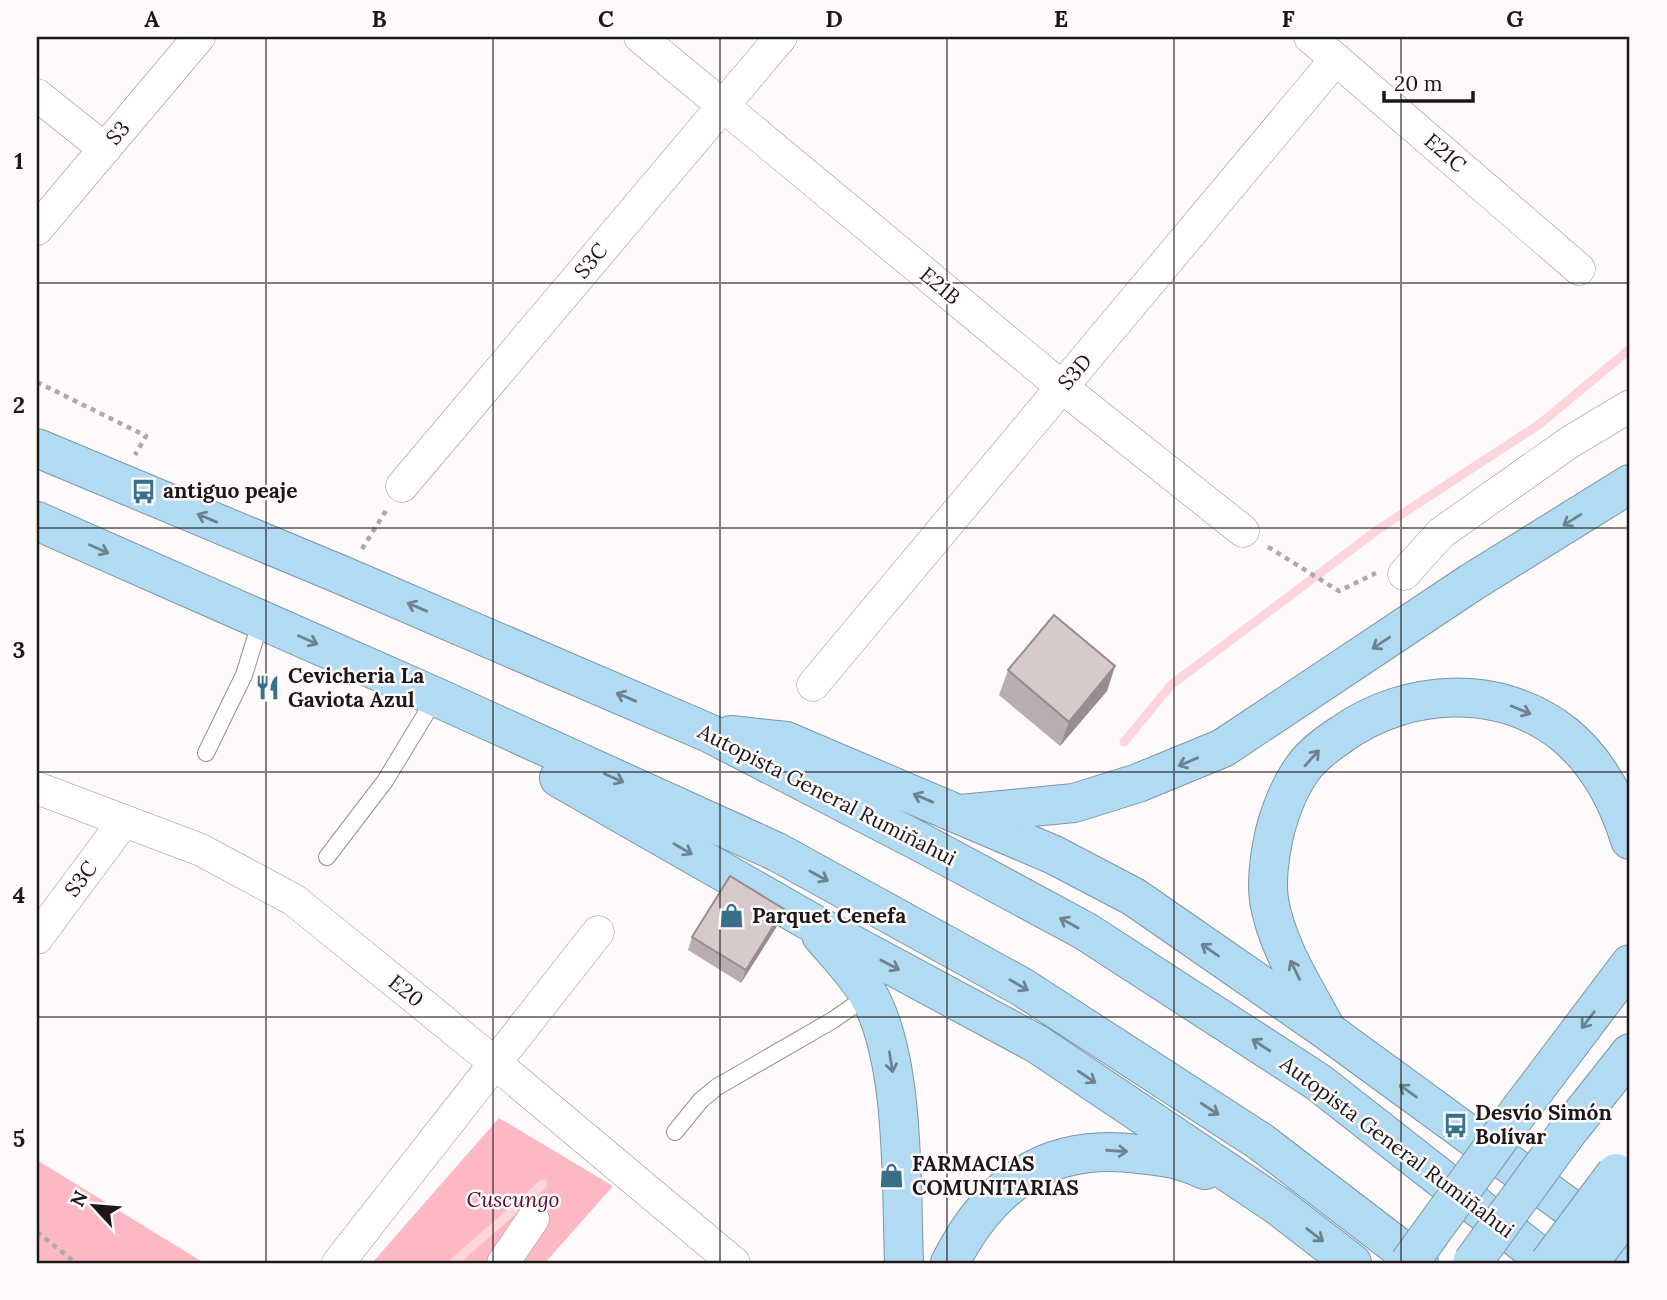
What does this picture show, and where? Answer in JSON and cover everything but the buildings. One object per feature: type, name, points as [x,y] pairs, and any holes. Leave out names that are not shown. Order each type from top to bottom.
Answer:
[{"type":"highway","name":"Autopista General Rumiñahui","points":[[37,448],[121,481],[711,734],[922,842],[1085,931],[1318,1082],[1549,1263]]},
{"type":"highway","points":[[960,814],[1074,803],[1138,783],[1223,748],[1472,582],[1630,484]]},
{"type":"highway","points":[[37,521],[436,697],[777,852],[1022,987],[1261,1142],[1419,1263]]},
{"type":"highway","points":[[1326,1030],[1278,933],[1269,899],[1269,869],[1279,816],[1302,769],[1319,749],[1361,720],[1421,699],[1461,697],[1501,702],[1532,714],[1563,734],[1586,755],[1617,805],[1630,841]]},
{"type":"highway","points":[[507,730],[521,751],[543,768],[808,920],[1037,1044],[1279,1206],[1352,1263]]},
{"type":"highway","points":[[711,734],[786,741],[1054,855],[1134,897],[1326,1030],[1630,1252]]},
{"type":"highway","points":[[808,920],[869,995],[889,1049],[899,1137],[904,1263]]},
{"type":"highway","points":[[1409,1263],[1630,960]]},
{"type":"highway","points":[[1472,1263],[1566,1134],[1630,1053]]},
{"type":"highway","points":[[950,1263],[974,1220],[1002,1190],[1038,1166],[1081,1154],[1105,1151],[1182,1159],[1279,1206]]},
{"type":"highway","points":[[1549,1263],[1623,1164]]},
{"type":"highway","points":[[1589,1263],[1630,1208]]},
{"type":"street","name":"S3","points":[[37,229],[199,37]]},
{"type":"street","name":"E21B","points":[[640,37],[1062,387],[1242,531]]},
{"type":"street","name":"S3C","points":[[402,486],[781,37]]},
{"type":"street","name":"E21C","points":[[1310,37],[1579,269]]},
{"type":"street","name":"S3D","points":[[813,685],[1336,59]]},
{"type":"street","points":[[37,95],[105,149]]},
{"type":"street","points":[[1404,574],[1441,533],[1570,442],[1630,406]]},
{"type":"street","name":"E20","points":[[37,788],[201,850],[294,900],[495,1063],[734,1263]]},
{"type":"street","name":"S3C","points":[[37,938],[124,821]]},
{"type":"street","points":[[338,1263],[598,932]]},
{"type":"street","points":[[503,1263],[533,1219]]},
{"type":"lane","points":[[205,753],[244,676],[261,620]]},
{"type":"lane","points":[[327,857],[385,781],[436,697]]},
{"type":"lane","points":[[675,1132],[701,1100],[717,1087],[833,1020],[869,995]]},
{"type":"path","points":[[37,382],[146,436],[121,481]]},
{"type":"path","points":[[344,576],[402,486]]},
{"type":"path","points":[[1291,561],[1339,591],[1393,564],[1404,574]]},
{"type":"path","points":[[37,1232],[76,1263]]},
{"type":"green space","name":"Cuscungo","points":[[499,1118],[613,1186],[545,1263],[372,1263]]},
{"type":"green space","points":[[37,1160],[204,1263],[37,1263]]},
{"type":"waterway","points":[[1124,742],[1171,685],[1376,531],[1541,423],[1630,349]]},
{"type":"waterway","points":[[453,1263],[543,1184]]},
{"type":"place","name":"antiguo peaje","points":[[143,491]]},
{"type":"place","name":"Cevicheria La Gaviota Azul","points":[[268,688]]},
{"type":"place","name":"Parquet Cenefa","points":[[732,916]]},
{"type":"place","name":"Desvío Simón Bolívar","points":[[1455,1125]]},
{"type":"place","name":"FARMACIAS COMUNITARIAS","points":[[892,1176]]}]
